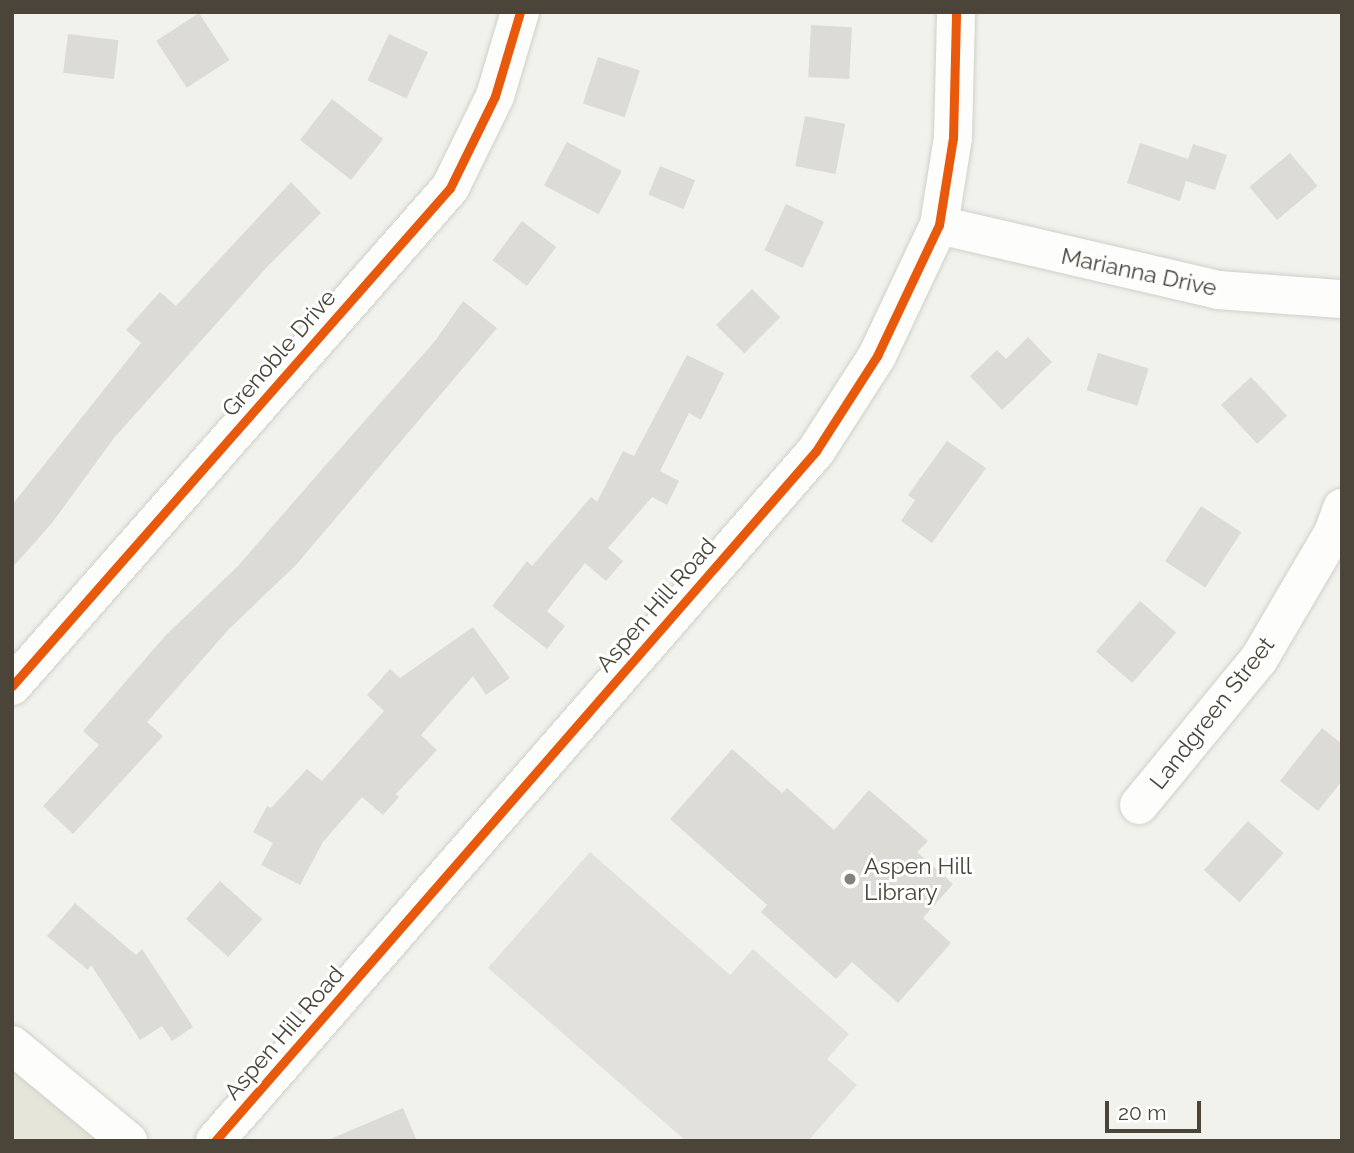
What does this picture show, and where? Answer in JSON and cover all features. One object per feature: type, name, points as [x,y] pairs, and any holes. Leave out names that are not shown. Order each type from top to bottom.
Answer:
[{"type":"street","name":"Grenoble Drive","points":[[12,686],[450,188],[495,96],[520,12]]},
{"type":"street","name":"Aspen Hill Road","points":[[215,1141],[816,451],[877,356],[939,225],[953,138],[956,12]]},
{"type":"street","name":"Marianna Drive","points":[[939,225],[1218,290],[1342,299]]},
{"type":"street","name":"Landgreen Street","points":[[1139,805],[1259,659],[1333,533],[1342,508]]},
{"type":"street","points":[[12,1045],[128,1141]]},
{"type":"shaded area","points":[[590,852],[730,975],[753,949],[849,1034],[827,1059],[857,1085],[808,1141],[686,1141],[488,968]]},
{"type":"shaded area","points":[[12,1045],[128,1141],[12,1141]]},
{"type":"building","points":[[199,13],[229,60],[187,88],[156,41]]},
{"type":"building","points":[[811,25],[852,27],[849,79],[808,77]]},
{"type":"building","points":[[68,34],[119,40],[114,79],[63,73]]},
{"type":"building","points":[[389,34],[428,52],[406,98],[367,80]]},
{"type":"building","points":[[598,57],[640,71],[625,117],[583,104]]},
{"type":"building","points":[[332,99],[383,139],[351,180],[300,140]]},
{"type":"building","points":[[805,116],[845,124],[836,174],[795,166]]},
{"type":"building","points":[[567,142],[622,171],[599,214],[544,185]]},
{"type":"building","points":[[1140,143],[1188,159],[1193,144],[1227,155],[1215,190],[1186,181],[1180,201],[1127,183]]},
{"type":"building","points":[[1290,153],[1318,186],[1277,220],[1249,187]]},
{"type":"building","points":[[660,166],[695,180],[684,209],[648,195]]},
{"type":"building","points":[[291,182],[321,213],[266,268],[114,438],[52,523],[12,568],[12,505],[141,343],[126,330],[160,292],[176,306]]},
{"type":"building","points":[[786,204],[824,222],[803,268],[764,250]]},
{"type":"building","points":[[522,221],[556,247],[527,286],[493,260]]},
{"type":"building","points":[[752,289],[780,317],[744,353],[716,325]]},
{"type":"building","points":[[463,301],[497,328],[296,565],[230,628],[147,722],[163,736],[73,834],[43,806],[99,745],[83,731],[165,636],[238,566],[435,341]]},
{"type":"building","points":[[1028,337],[1052,362],[1002,410],[970,376],[997,350],[1006,359]]},
{"type":"building","points":[[1098,353],[1149,368],[1137,406],[1087,390]]},
{"type":"building","points":[[687,355],[724,373],[701,420],[689,413],[660,471],[679,481],[667,505],[652,497],[608,548],[623,561],[606,581],[585,563],[547,611],[565,626],[547,649],[492,606],[527,561],[532,566],[591,497],[597,502],[623,451],[634,456]]},
{"type":"building","points":[[1251,377],[1287,416],[1257,444],[1221,405]]},
{"type":"building","points":[[947,441],[986,468],[932,543],[901,521],[915,500],[908,495]]},
{"type":"building","points":[[1201,506],[1241,532],[1205,587],[1165,561]]},
{"type":"building","points":[[1140,601],[1176,632],[1132,683],[1096,652]]},
{"type":"building","points":[[473,627],[510,678],[486,695],[473,676],[421,735],[437,750],[396,794],[399,797],[383,815],[362,797],[323,842],[300,885],[261,865],[273,843],[253,832],[267,806],[271,808],[307,769],[322,781],[384,711],[367,695],[390,669],[400,678]]},
{"type":"building","points":[[1322,728],[1342,744],[1342,781],[1318,811],[1280,781]]},
{"type":"building","name":"Aspen Hill Library","points":[[732,749],[782,793],[787,788],[834,830],[869,790],[928,841],[917,852],[953,884],[923,918],[951,943],[898,1003],[852,962],[836,979],[761,912],[767,905],[670,819]]},
{"type":"building","points":[[1248,821],[1284,853],[1240,902],[1204,870]]},
{"type":"building","points":[[220,881],[262,919],[228,957],[186,919]]},
{"type":"building","points":[[75,903],[136,955],[142,949],[193,1027],[172,1041],[162,1026],[140,1040],[91,965],[88,970],[47,936]]},
{"type":"building","points":[[403,1108],[417,1141],[326,1141]]},
{"type":"cycle path","points":[[12,686],[450,188],[495,96],[520,12]]},
{"type":"cycle path","points":[[215,1141],[816,451],[877,356],[939,225],[953,138],[956,12]]},
{"type":"place","name":"Aspen Hill Library","points":[[850,879]]}]
